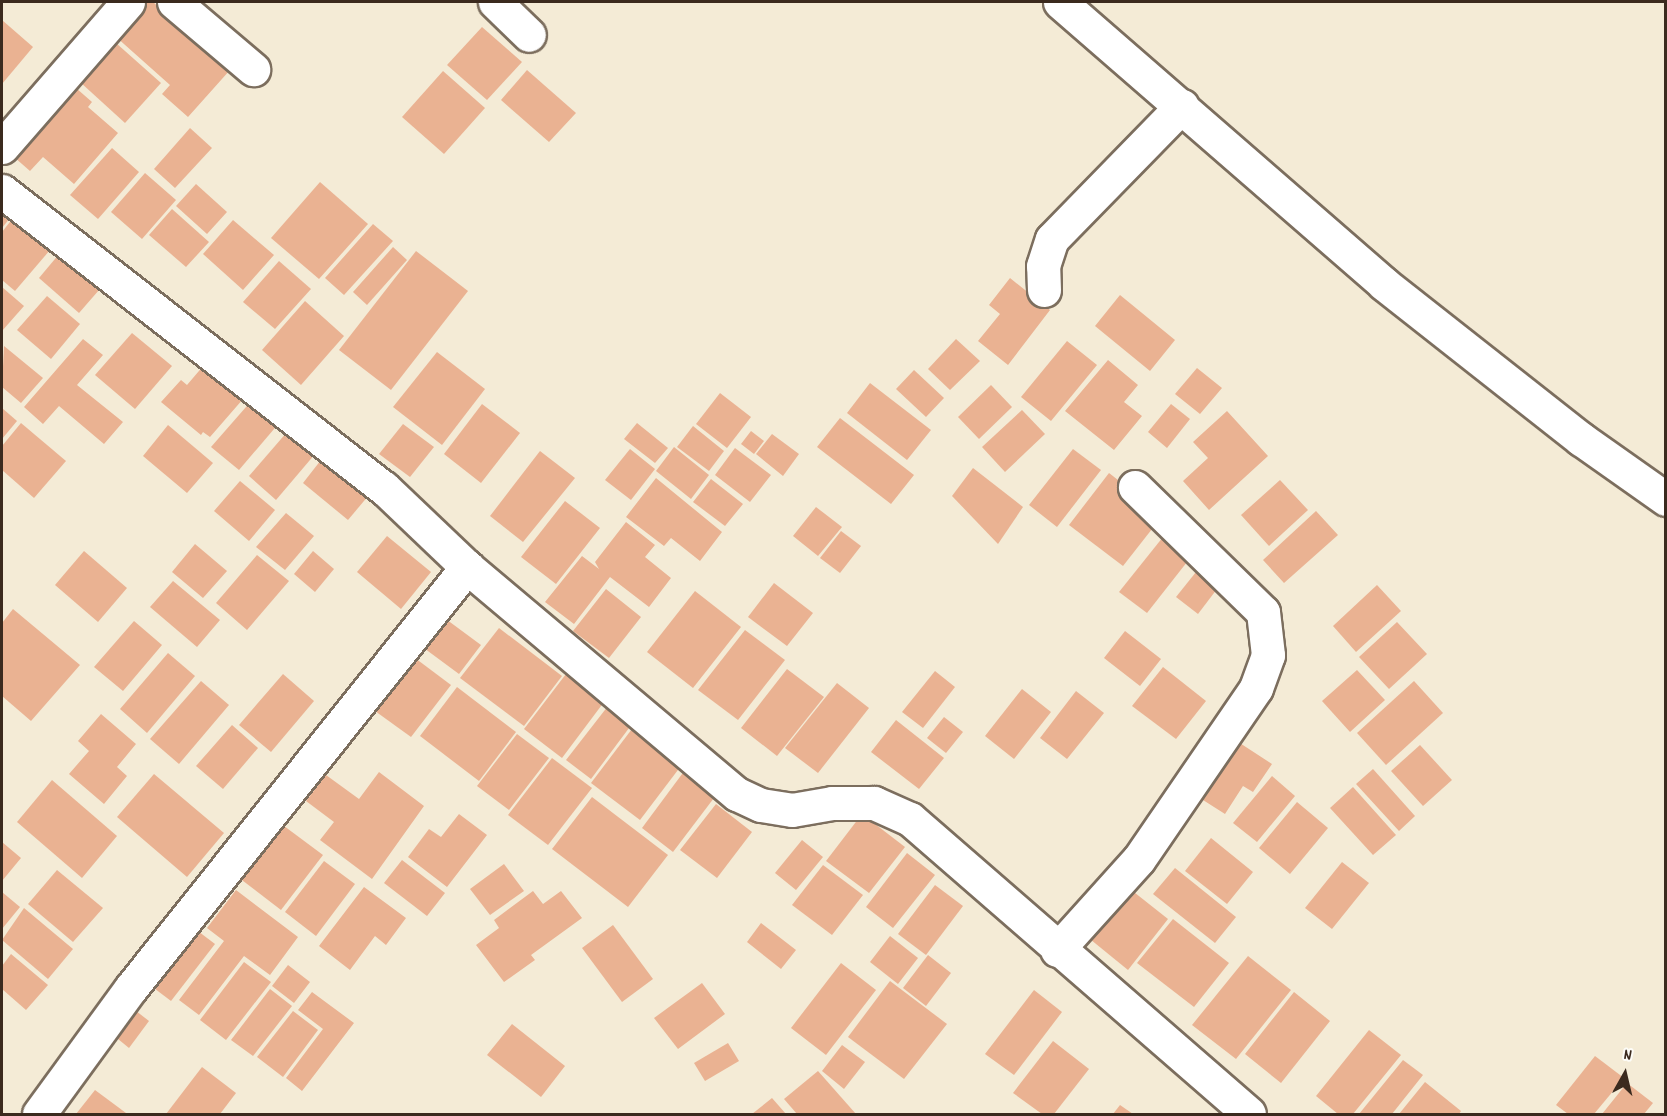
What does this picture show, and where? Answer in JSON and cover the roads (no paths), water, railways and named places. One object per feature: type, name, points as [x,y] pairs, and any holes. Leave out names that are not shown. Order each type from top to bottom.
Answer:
[{"type":"street","points":[[2,147],[128,2]]},
{"type":"street","points":[[174,2],[253,69]]},
{"type":"street","points":[[495,2],[529,35]]},
{"type":"street","points":[[1060,2],[1178,109],[1384,284],[1581,439],[1665,499]]},
{"type":"street","points":[[1044,290],[1043,266],[1052,239],[1178,109]]},
{"type":"street","points":[[2,191],[384,488],[467,567],[737,794],[760,805],[792,810],[858,801],[893,810],[910,819],[1058,950],[1250,1114]]},
{"type":"street","points":[[1058,950],[1139,859],[1256,688],[1268,655],[1263,612],[1136,486]]},
{"type":"street","points":[[39,1114],[131,988],[467,567]]}]
